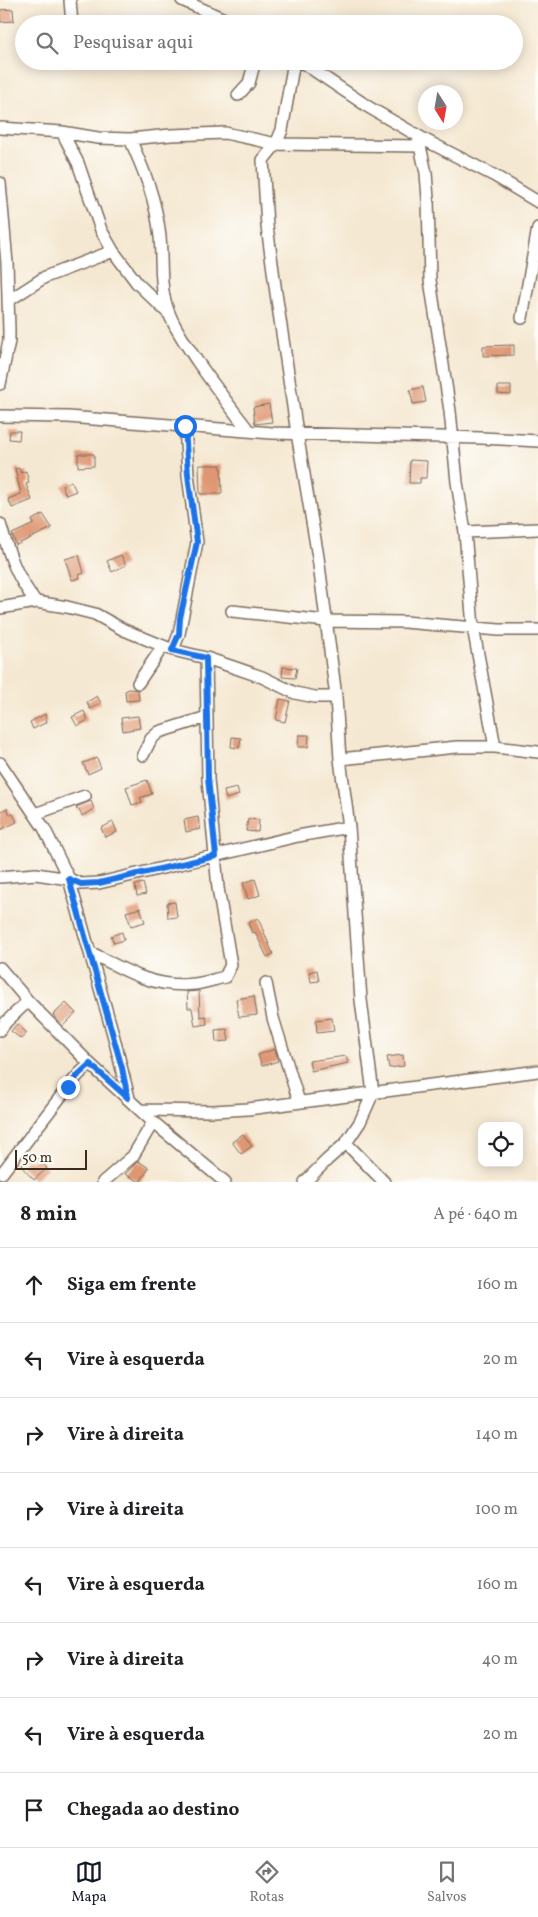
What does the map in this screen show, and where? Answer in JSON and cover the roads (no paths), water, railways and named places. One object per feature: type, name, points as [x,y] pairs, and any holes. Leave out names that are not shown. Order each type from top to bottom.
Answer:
[{"type":"street","points":[[70,0],[71,15]]},
{"type":"street","points":[[182,0],[201,4],[220,15]]},
{"type":"street","points":[[238,95],[249,83],[253,70]]},
{"type":"street","points":[[292,70],[282,130],[276,144],[263,160],[263,177],[275,285],[318,556],[336,697],[340,759],[349,827],[361,1000],[373,1093],[360,1122],[346,1143],[305,1182]]},
{"type":"street","points":[[313,70],[419,141],[495,176],[538,202]]},
{"type":"street","points":[[0,128],[62,132],[98,138],[130,139],[225,133],[276,144],[419,141]]},
{"type":"street","points":[[62,132],[78,162],[101,230],[113,252],[137,283],[170,315]]},
{"type":"street","points":[[130,139],[149,182],[155,205],[160,237],[164,297],[170,315],[177,331],[221,396],[249,432]]},
{"type":"street","points":[[419,141],[426,173],[428,198],[430,280],[465,532],[473,627],[496,747]]},
{"type":"street","points":[[0,183],[7,263],[9,341],[0,384]]},
{"type":"street","points":[[522,318],[538,228]]},
{"type":"street","points":[[8,301],[45,278],[113,252]]},
{"type":"street","points":[[0,416],[68,417],[249,432],[538,441]]},
{"type":"street","points":[[138,683],[179,634],[180,618],[197,542],[188,475],[185,426]]},
{"type":"street","points":[[0,524],[16,572],[36,602]]},
{"type":"street","points":[[465,532],[538,528]]},
{"type":"street","points":[[0,608],[36,602],[67,606],[95,614],[124,630],[168,648],[206,658],[262,677],[295,693],[315,697],[336,697]]},
{"type":"street","points":[[232,611],[326,621],[404,622],[538,630]]},
{"type":"street","points":[[90,952],[134,976],[160,984],[194,984],[225,977],[231,965],[218,888],[208,778],[206,658]]},
{"type":"street","points":[[143,755],[151,739],[158,732],[207,717]]},
{"type":"street","points":[[340,759],[457,747],[496,747],[538,752]]},
{"type":"street","points":[[0,763],[44,828],[69,879],[128,1098]]},
{"type":"street","points":[[35,814],[85,796]]},
{"type":"street","points":[[0,877],[36,874],[69,879],[81,884],[99,883],[298,836],[349,827]]},
{"type":"street","points":[[0,968],[28,1001],[90,1064],[153,1122],[225,1182]]},
{"type":"street","points":[[266,983],[298,1102]]},
{"type":"street","points":[[0,1030],[28,1001]]},
{"type":"street","points":[[2,1173],[68,1087],[90,1064]]},
{"type":"street","points":[[141,1110],[213,1112],[248,1109],[538,1072]]},
{"type":"street","points":[[103,1182],[133,1156],[153,1122]]},
{"type":"street","points":[[346,1143],[384,1182]]}]
